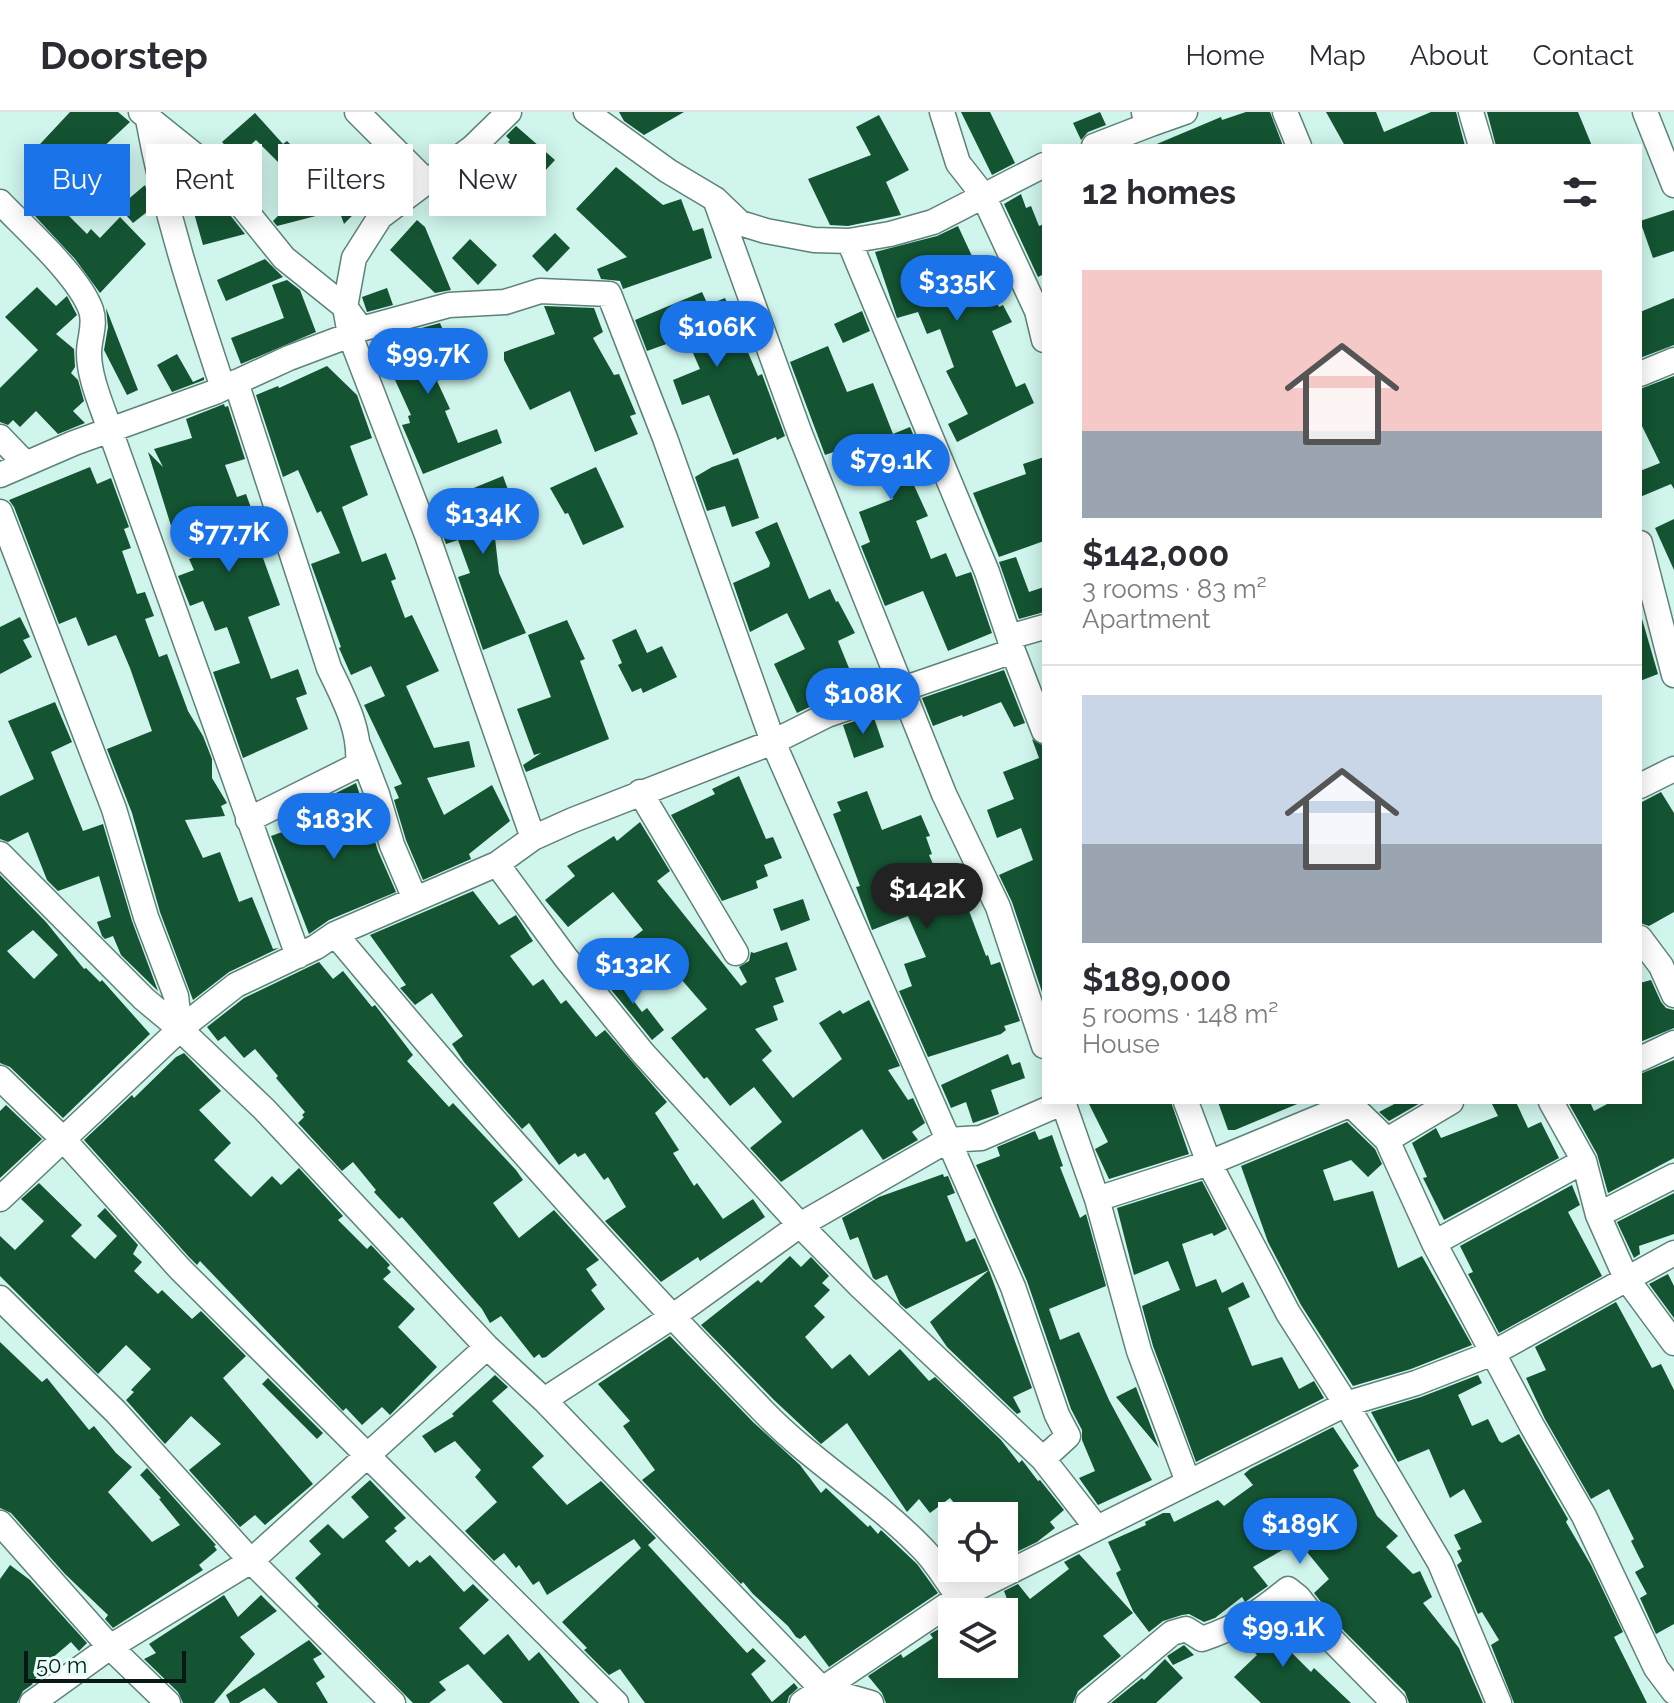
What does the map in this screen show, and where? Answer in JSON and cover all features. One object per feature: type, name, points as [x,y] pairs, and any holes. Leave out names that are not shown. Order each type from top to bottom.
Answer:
[{"type":"street","points":[[357,112],[426,181]]},
{"type":"street","points":[[509,112],[473,147],[380,217],[354,258],[345,307],[350,335],[427,535],[533,838]]},
{"type":"street","points":[[586,112],[668,171],[715,199],[740,223],[814,240],[849,241],[933,222],[1042,166]]},
{"type":"street","points":[[942,112],[958,163],[983,195],[1037,311],[1042,332]]},
{"type":"street","points":[[1106,144],[1131,140],[1147,118],[1185,112]]},
{"type":"street","points":[[1285,112],[1298,144]]},
{"type":"street","points":[[1471,112],[1480,144]]},
{"type":"street","points":[[1645,112],[1674,185]]},
{"type":"street","points":[[145,115],[212,169],[284,258],[345,307],[361,329],[449,305],[505,302],[540,291],[609,294],[665,438],[773,742],[1013,1287],[1057,1415],[1068,1436],[1043,1459]]},
{"type":"street","points":[[145,115],[180,261],[230,385],[329,668],[348,707],[392,845],[415,899]]},
{"type":"street","points":[[715,199],[800,434],[944,794],[998,907],[1042,1040]]},
{"type":"street","points":[[0,202],[77,284],[92,311],[93,332],[89,352],[110,430],[298,956]]},
{"type":"street","points":[[849,241],[987,572],[1042,726]]},
{"type":"street","points":[[0,475],[350,335]]},
{"type":"street","points":[[1642,373],[1674,360]]},
{"type":"street","points":[[0,437],[25,463]]},
{"type":"street","points":[[0,512],[114,809],[146,917],[176,996],[180,1029]]},
{"type":"street","points":[[1642,551],[1674,675]]},
{"type":"street","points":[[0,1199],[180,1029],[236,985],[298,956],[335,934],[497,864],[533,838],[640,792],[773,742],[827,715],[903,690],[1042,628]]},
{"type":"street","points":[[248,820],[358,765],[359,747]]},
{"type":"street","points":[[1642,785],[1674,769]]},
{"type":"street","points":[[640,792],[736,953]]},
{"type":"street","points":[[0,854],[144,999],[264,1109],[487,1347],[544,1400],[812,1696],[871,1703]]},
{"type":"street","points":[[497,864],[566,958],[642,1052],[800,1225],[921,1345],[1043,1459],[1096,1527]]},
{"type":"street","points":[[335,934],[507,1136],[672,1317],[791,1441],[886,1515],[925,1550],[959,1597]]},
{"type":"street","points":[[1642,941],[1661,966],[1674,995]]},
{"type":"street","points":[[1642,1058],[1674,1043]]},
{"type":"street","points":[[0,1078],[63,1139],[180,1269],[616,1703]]},
{"type":"street","points":[[544,1400],[672,1317],[800,1225],[948,1140],[981,1138],[1059,1104]]},
{"type":"street","points":[[1065,1104],[1097,1199],[1139,1351],[1188,1482]]},
{"type":"street","points":[[1187,1104],[1209,1163],[1288,1313],[1440,1563],[1499,1703]]},
{"type":"street","points":[[1097,1199],[1209,1163],[1346,1104]]},
{"type":"street","points":[[1349,1104],[1387,1140],[1434,1243],[1584,1516],[1656,1668],[1674,1692]]},
{"type":"street","points":[[1387,1140],[1448,1104]]},
{"type":"street","points":[[1552,1104],[1584,1161],[1598,1215],[1626,1278],[1674,1343]]},
{"type":"street","points":[[1434,1243],[1584,1161]]},
{"type":"street","points":[[1598,1215],[1674,1176]]},
{"type":"street","points":[[812,1696],[959,1597],[1346,1404],[1416,1383],[1493,1353],[1674,1253]]},
{"type":"street","points":[[0,1298],[116,1412],[251,1561],[393,1703]]},
{"type":"street","points":[[32,1703],[110,1647],[251,1561],[487,1347]]},
{"type":"street","points":[[0,1523],[110,1647],[168,1703]]},
{"type":"street","points":[[1088,1703],[1172,1633],[1186,1629],[1202,1639],[1234,1628],[1288,1589],[1364,1676],[1394,1703]]},
{"type":"building","points":[[70,112],[118,112],[130,122],[107,144],[40,144]]},
{"type":"building","points":[[619,112],[684,112],[644,135],[624,121]]},
{"type":"building","points":[[961,112],[990,112],[1015,163],[992,175]]},
{"type":"building","points":[[1100,112],[1106,125],[1088,132],[1081,140],[1073,123]]},
{"type":"building","points":[[1246,112],[1270,112],[1282,144],[1157,144],[1221,117],[1222,120]]},
{"type":"building","points":[[1326,112],[1376,112],[1384,132],[1431,112],[1456,112],[1464,144],[1344,144]]},
{"type":"building","points":[[1487,112],[1578,112],[1591,144],[1495,144]]},
{"type":"building","points":[[255,113],[283,144],[278,144],[278,162],[256,140],[252,144],[222,142]]},
{"type":"building","points":[[879,115],[909,170],[886,182],[901,215],[848,226],[830,225],[808,179],[871,155],[856,127]]},
{"type":"building","points":[[516,126],[537,144],[510,144],[506,136]]},
{"type":"building","points":[[546,152],[555,160],[546,170]]},
{"type":"building","points":[[616,167],[663,205],[681,199],[693,231],[703,228],[712,258],[623,289],[620,281],[601,279],[597,269],[627,257],[576,209]]},
{"type":"building","points":[[145,185],[146,213],[133,223],[127,216],[130,216],[130,198]]},
{"type":"building","points":[[1021,194],[1026,208],[1031,206],[1039,226],[1042,225],[1042,275],[1038,277],[1004,204]]},
{"type":"building","points":[[1674,210],[1674,251],[1653,258],[1642,220]]},
{"type":"building","points":[[35,216],[69,216],[87,234],[91,229],[100,238],[120,217],[146,244],[100,293],[75,259]]},
{"type":"building","points":[[195,216],[231,216],[245,234],[203,245]]},
{"type":"building","points":[[278,216],[316,216],[277,226],[273,221]]},
{"type":"building","points":[[341,216],[352,216],[344,224]]},
{"type":"building","points":[[417,220],[425,227],[451,290],[435,293],[390,250]]},
{"type":"building","points":[[958,226],[978,269],[983,267],[999,307],[1003,305],[1012,322],[992,331],[1016,387],[1025,383],[1034,403],[957,442],[948,424],[968,414],[946,371],[954,367],[940,329],[927,334],[918,312],[897,318],[875,252],[937,236]]},
{"type":"building","points":[[555,233],[570,248],[547,272],[532,256]]},
{"type":"building","points":[[470,239],[497,265],[478,285],[452,258]]},
{"type":"building","points":[[265,259],[283,277],[226,301],[217,280]]},
{"type":"building","points":[[287,280],[300,290],[316,332],[241,364],[231,338],[284,318],[272,285]]},
{"type":"building","points":[[37,287],[56,306],[67,296],[77,315],[56,334],[74,349],[75,367],[71,373],[78,380],[84,401],[73,411],[85,423],[58,434],[36,411],[20,427],[13,420],[8,425],[0,422],[0,388],[38,350],[5,317]]},
{"type":"building","points":[[387,288],[393,305],[367,312],[362,297]]},
{"type":"building","points":[[702,292],[708,305],[725,298],[758,376],[762,374],[785,436],[733,455],[709,395],[682,405],[673,380],[700,369],[686,337],[647,351],[635,320]]},
{"type":"building","points":[[1674,298],[1674,345],[1642,357],[1642,311]]},
{"type":"building","points":[[544,306],[594,308],[603,332],[593,338],[614,375],[619,374],[636,414],[630,416],[638,434],[595,452],[570,391],[530,410],[504,360],[504,352],[555,334]]},
{"type":"building","points":[[106,308],[138,390],[127,395],[104,350],[108,327]]},
{"type":"building","points":[[862,311],[870,331],[843,343],[834,324]]},
{"type":"building","points":[[440,323],[460,371],[437,381],[450,409],[445,411],[458,443],[497,429],[502,443],[423,474],[402,425],[410,423],[408,416],[411,415],[390,369],[381,373],[373,354],[381,351],[377,340]]},
{"type":"building","points":[[828,346],[847,392],[873,383],[893,434],[910,427],[925,462],[907,470],[928,516],[916,521],[931,559],[946,553],[956,577],[971,572],[992,633],[948,651],[923,591],[885,606],[861,546],[870,542],[859,512],[893,499],[868,440],[825,455],[790,362]]},
{"type":"building","points":[[177,354],[193,382],[204,377],[204,380],[172,392],[157,365]]},
{"type":"building","points":[[327,366],[357,395],[372,438],[350,446],[368,495],[342,507],[362,562],[386,553],[396,579],[391,581],[405,618],[412,615],[439,671],[406,686],[434,748],[469,741],[475,767],[427,778],[444,815],[492,785],[510,821],[469,854],[471,859],[423,880],[394,800],[399,798],[394,787],[402,784],[364,705],[385,696],[371,666],[351,675],[311,564],[340,553],[321,511],[317,513],[298,470],[283,477],[256,395]]},
{"type":"building","points":[[1674,376],[1674,489],[1671,484],[1642,496],[1642,470],[1660,463],[1642,426],[1642,388]]},
{"type":"building","points":[[224,404],[228,406],[245,459],[225,465],[237,497],[246,494],[254,516],[263,512],[272,555],[263,558],[280,605],[248,617],[271,679],[298,669],[307,694],[296,698],[308,729],[243,758],[213,672],[240,663],[227,627],[215,631],[203,601],[190,606],[178,576],[194,570],[189,559],[197,556],[184,525],[172,529],[148,452],[163,467],[154,449],[192,438],[186,419]]},
{"type":"building","points":[[738,458],[759,518],[732,527],[725,506],[707,511],[695,477]]},
{"type":"building","points":[[1042,458],[1042,542],[999,557],[973,493],[1026,474],[1023,464]]},
{"type":"building","points":[[90,467],[97,484],[111,478],[129,527],[124,529],[131,548],[122,551],[137,594],[145,592],[154,616],[145,619],[159,657],[167,654],[188,711],[212,759],[212,778],[227,803],[221,806],[225,816],[185,820],[203,858],[220,852],[239,902],[252,897],[273,949],[279,948],[229,972],[193,1000],[160,912],[132,813],[107,749],[152,731],[130,668],[116,635],[88,646],[76,617],[59,624],[9,500]]},
{"type":"building","points":[[596,467],[624,527],[583,545],[568,513],[565,514],[550,488]]},
{"type":"building","points":[[503,476],[522,528],[495,538],[499,573],[526,633],[483,650],[458,577],[470,573],[458,540],[446,544],[432,505]]},
{"type":"building","points":[[1674,519],[1674,570],[1655,528]]},
{"type":"building","points":[[777,522],[809,599],[830,589],[838,601],[855,633],[838,641],[853,678],[864,673],[869,685],[797,713],[774,664],[805,649],[787,613],[750,632],[733,583],[769,567],[770,563],[755,532]]},
{"type":"building","points":[[1016,557],[1029,592],[1042,588],[1042,613],[1019,619],[999,562]]},
{"type":"building","points":[[20,617],[30,637],[23,640],[32,657],[0,674],[0,627]]},
{"type":"building","points":[[1642,619],[1658,674],[1642,680]]},
{"type":"building","points":[[567,620],[585,659],[580,661],[609,739],[526,772],[523,765],[541,753],[534,755],[517,709],[551,697],[528,635]]},
{"type":"building","points":[[636,629],[647,653],[662,646],[677,677],[643,693],[641,688],[632,692],[618,665],[622,663],[612,640]]},
{"type":"building","points":[[1004,670],[1025,723],[1014,727],[1001,702],[933,726],[922,698]]},
{"type":"building","points":[[55,702],[72,742],[51,752],[83,831],[103,824],[132,921],[158,991],[121,955],[113,936],[105,939],[102,936],[97,922],[111,917],[99,876],[58,891],[47,880],[28,832],[8,842],[0,839],[0,796],[34,779],[8,721]]},
{"type":"building","points":[[873,715],[884,747],[854,758],[843,725]]},
{"type":"building","points":[[1032,739],[1042,745],[1042,992],[1012,902],[999,875],[1033,860],[1021,828],[997,838],[987,810],[1014,799],[1003,772],[1039,758]]},
{"type":"building","points":[[739,776],[766,839],[773,837],[782,858],[764,865],[768,876],[756,881],[758,888],[722,901],[671,815],[715,794],[712,789]]},
{"type":"building","points":[[356,783],[378,851],[396,892],[329,920],[309,934],[271,836],[349,808],[349,805],[304,809]]},
{"type":"building","points":[[867,791],[882,830],[921,815],[930,836],[926,837],[932,854],[929,855],[949,901],[963,895],[986,956],[991,965],[1000,962],[1020,1021],[1004,1026],[1006,1030],[1001,1034],[928,1057],[899,991],[912,986],[904,964],[926,957],[908,916],[872,930],[856,887],[860,886],[833,814],[841,811],[837,802]]},
{"type":"building","points":[[1661,792],[1674,813],[1674,912],[1649,926],[1642,924],[1642,802]]},
{"type":"building","points":[[640,822],[670,871],[657,881],[741,986],[747,982],[739,967],[749,961],[751,952],[787,942],[797,970],[775,978],[784,1002],[773,1006],[778,1020],[755,1029],[772,1051],[762,1060],[793,1098],[842,1059],[819,1023],[840,1010],[843,1014],[869,1000],[900,1066],[888,1070],[908,1100],[913,1098],[925,1123],[912,1132],[918,1140],[883,1160],[862,1129],[781,1182],[750,1148],[782,1122],[754,1087],[730,1106],[671,1038],[707,1009],[655,949],[621,976],[607,958],[643,930],[613,892],[568,927],[545,900],[575,876],[567,866],[614,836],[617,841]]},
{"type":"building","points":[[0,875],[46,922],[84,969],[100,982],[102,980],[150,1034],[63,1118],[10,1067],[0,1063]],"holes":[[[33,930],[58,955],[34,979],[7,951]]]},
{"type":"building","points":[[473,891],[499,925],[516,915],[533,941],[510,956],[533,986],[543,979],[561,1004],[566,1000],[596,1037],[605,1030],[667,1102],[655,1113],[679,1150],[673,1153],[694,1186],[697,1183],[723,1219],[753,1199],[765,1217],[700,1261],[698,1257],[661,1282],[605,1221],[626,1207],[608,1177],[604,1180],[585,1153],[578,1157],[575,1153],[559,1165],[529,1123],[522,1129],[452,1044],[463,1036],[432,993],[415,1005],[400,988],[406,985],[370,935]]},
{"type":"building","points":[[803,899],[810,920],[781,931],[773,909]]},
{"type":"building","points":[[319,962],[333,979],[343,971],[372,1007],[375,1005],[413,1055],[407,1061],[449,1107],[453,1103],[516,1170],[523,1180],[493,1203],[519,1238],[554,1210],[599,1260],[586,1269],[597,1285],[591,1290],[605,1309],[546,1357],[542,1358],[539,1354],[534,1358],[501,1316],[490,1323],[482,1309],[402,1217],[399,1219],[374,1192],[376,1190],[353,1162],[342,1171],[298,1123],[305,1112],[255,1049],[244,1058],[225,1036],[218,1041],[207,1027],[244,998]]},
{"type":"building","points":[[610,969],[642,1012],[647,1008],[664,1030],[652,1040],[600,976]]},
{"type":"building","points":[[1651,980],[1661,1002],[1666,1008],[1674,1010],[1674,1028],[1642,1041],[1642,982]]},
{"type":"building","points":[[184,1053],[221,1091],[199,1110],[231,1143],[214,1160],[251,1197],[272,1176],[281,1185],[299,1168],[343,1216],[338,1220],[367,1249],[371,1245],[390,1265],[387,1268],[391,1272],[383,1279],[415,1309],[398,1327],[437,1367],[390,1415],[382,1407],[362,1425],[346,1408],[343,1411],[200,1261],[197,1265],[189,1257],[84,1140],[132,1095],[134,1098]]},
{"type":"building","points":[[1008,1054],[1012,1065],[1020,1062],[1025,1078],[991,1090],[999,1114],[973,1123],[966,1102],[951,1108],[941,1085]]},
{"type":"building","points":[[1674,1060],[1674,1158],[1608,1193],[1597,1154],[1569,1104],[1591,1104],[1594,1111],[1607,1104],[1642,1104],[1642,1073]]},
{"type":"building","points":[[1089,1104],[1172,1104],[1189,1154],[1109,1179],[1095,1149],[1108,1142]]},
{"type":"building","points":[[1219,1104],[1297,1104],[1235,1130],[1228,1130]]},
{"type":"building","points":[[1394,1104],[1419,1104],[1389,1121],[1379,1112]]},
{"type":"building","points":[[1492,1104],[1517,1104],[1528,1128],[1541,1122],[1559,1158],[1444,1220],[1423,1178],[1427,1177],[1412,1143],[1436,1128],[1441,1138],[1498,1116]]},
{"type":"building","points":[[6,1105],[42,1139],[0,1178],[0,1111]]},
{"type":"building","points":[[1347,1122],[1375,1149],[1382,1164],[1368,1177],[1351,1160],[1323,1170],[1334,1201],[1373,1191],[1398,1268],[1422,1256],[1472,1345],[1411,1369],[1353,1386],[1301,1305],[1268,1242],[1241,1166]]},
{"type":"building","points":[[1035,1131],[1039,1140],[1052,1135],[1063,1166],[1060,1167],[1080,1218],[1086,1214],[1106,1286],[1049,1309],[1060,1340],[1079,1332],[1109,1400],[1152,1480],[1098,1505],[1079,1478],[1095,1471],[1082,1440],[1082,1430],[1071,1409],[1027,1281],[976,1165],[1000,1156],[997,1147]]},
{"type":"building","points":[[943,1174],[944,1177],[948,1176],[955,1193],[947,1196],[966,1242],[975,1238],[989,1270],[906,1309],[900,1304],[887,1275],[876,1280],[873,1278],[858,1237],[850,1240],[842,1218],[879,1197]]},
{"type":"building","points":[[1202,1181],[1227,1229],[1214,1236],[1212,1233],[1182,1244],[1196,1287],[1216,1279],[1222,1293],[1243,1282],[1250,1297],[1228,1308],[1252,1366],[1282,1357],[1299,1389],[1314,1381],[1324,1398],[1196,1462],[1153,1346],[1142,1306],[1180,1290],[1168,1261],[1134,1275],[1117,1208]]},
{"type":"building","points":[[39,1183],[82,1225],[71,1236],[95,1259],[117,1236],[97,1216],[105,1208],[138,1245],[133,1254],[142,1262],[134,1271],[158,1294],[162,1290],[192,1319],[201,1311],[246,1356],[223,1378],[313,1484],[265,1525],[255,1515],[240,1527],[189,1470],[221,1444],[191,1416],[165,1444],[126,1400],[151,1369],[126,1345],[98,1374],[0,1276],[0,1236],[15,1250],[44,1221],[21,1199]]},
{"type":"building","points":[[1572,1185],[1580,1205],[1568,1212],[1602,1276],[1499,1333],[1468,1274],[1473,1272],[1460,1246]]},
{"type":"building","points":[[1674,1193],[1674,1234],[1639,1246],[1640,1254],[1634,1258],[1617,1222]]},
{"type":"building","points":[[790,1256],[801,1267],[811,1257],[829,1276],[822,1283],[830,1290],[814,1306],[825,1317],[805,1337],[832,1369],[850,1354],[869,1376],[900,1349],[929,1381],[935,1377],[1001,1440],[1019,1463],[1022,1460],[1040,1480],[1064,1510],[1050,1522],[1055,1528],[1018,1551],[1018,1502],[953,1502],[950,1498],[938,1502],[938,1507],[930,1513],[919,1499],[907,1512],[847,1423],[821,1444],[701,1325],[758,1280],[761,1283]]},
{"type":"building","points":[[989,1270],[1032,1388],[1013,1397],[1021,1412],[1017,1414],[947,1347],[930,1322]]},
{"type":"building","points":[[1668,1274],[1674,1286],[1674,1318],[1649,1284]]},
{"type":"building","points":[[1616,1302],[1652,1368],[1661,1364],[1674,1390],[1674,1624],[1656,1634],[1640,1598],[1647,1594],[1635,1572],[1644,1567],[1609,1489],[1591,1499],[1545,1419],[1526,1378],[1546,1370],[1535,1347]]},
{"type":"building","points":[[670,1336],[753,1422],[800,1465],[821,1493],[826,1488],[868,1527],[870,1525],[878,1534],[881,1530],[917,1564],[938,1593],[829,1667],[805,1635],[800,1639],[796,1637],[642,1480],[655,1470],[623,1426],[630,1421],[598,1384]]},
{"type":"building","points":[[0,1342],[42,1382],[47,1378],[89,1430],[94,1426],[132,1467],[108,1492],[152,1542],[180,1525],[140,1475],[147,1468],[216,1545],[217,1550],[199,1565],[203,1570],[113,1628],[105,1619],[108,1615],[65,1574],[11,1513],[0,1508]]},
{"type":"building","points":[[495,1375],[508,1387],[492,1401],[544,1456],[532,1467],[567,1505],[601,1481],[656,1538],[648,1545],[747,1653],[753,1648],[766,1661],[751,1674],[772,1702],[794,1683],[798,1688],[789,1696],[787,1703],[645,1703],[620,1669],[609,1675],[584,1650],[587,1648],[562,1622],[641,1548],[634,1539],[547,1595],[539,1581],[533,1585],[519,1565],[516,1568],[504,1553],[494,1561],[465,1531],[497,1502],[475,1477],[481,1470],[455,1441],[435,1453],[422,1436],[454,1416],[452,1414]]},
{"type":"building","points":[[1478,1375],[1482,1383],[1458,1395],[1472,1426],[1488,1419],[1502,1443],[1519,1434],[1568,1519],[1566,1522],[1591,1565],[1623,1632],[1614,1637],[1647,1703],[1514,1703],[1491,1645],[1499,1640],[1482,1612],[1478,1614],[1457,1565],[1462,1561],[1457,1551],[1461,1549],[1454,1535],[1482,1522],[1464,1489],[1450,1498],[1429,1449],[1398,1462],[1371,1412]]},
{"type":"building","points":[[268,1378],[323,1433],[317,1439],[262,1384]]},
{"type":"building","points":[[1136,1387],[1159,1448],[1116,1397]]},
{"type":"building","points":[[1333,1427],[1359,1466],[1353,1470],[1377,1516],[1398,1536],[1386,1547],[1413,1574],[1420,1571],[1432,1597],[1423,1603],[1459,1648],[1483,1703],[1409,1703],[1405,1692],[1344,1631],[1314,1593],[1329,1579],[1298,1541],[1253,1567],[1268,1586],[1245,1602],[1242,1597],[1215,1618],[1204,1622],[1189,1614],[1182,1615],[1163,1621],[1149,1632],[1133,1611],[1116,1573],[1121,1570],[1108,1542],[1146,1525],[1145,1522],[1163,1513],[1170,1513],[1174,1522],[1218,1500],[1224,1506],[1253,1485],[1244,1474],[1250,1469]]},
{"type":"building","points":[[370,1480],[406,1518],[385,1541],[409,1567],[430,1555],[464,1592],[473,1584],[489,1600],[459,1628],[484,1655],[508,1634],[529,1661],[539,1652],[580,1703],[503,1703],[468,1664],[439,1682],[446,1690],[429,1703],[413,1703],[317,1606],[319,1604],[295,1578],[321,1554],[309,1541],[328,1524],[343,1539],[369,1517],[351,1497]]},
{"type":"building","points":[[1079,1554],[1133,1613],[1103,1636],[1121,1656],[1078,1691],[1073,1703],[886,1703],[868,1676],[901,1654],[903,1658],[933,1638],[930,1634],[938,1629],[938,1678],[1018,1678],[1018,1598],[1007,1598],[1004,1591],[1018,1584],[1030,1599],[1069,1569],[1064,1562]]},
{"type":"building","points":[[10,1565],[30,1580],[87,1643],[79,1651],[71,1642],[44,1665],[48,1669],[31,1682],[33,1684],[23,1691],[17,1703],[0,1703],[0,1579]]},
{"type":"building","points":[[224,1595],[238,1617],[261,1595],[277,1611],[240,1637],[255,1654],[214,1703],[183,1703],[178,1692],[144,1659],[156,1653],[149,1644]]},
{"type":"building","points":[[1288,1608],[1301,1624],[1282,1643],[1311,1672],[1314,1668],[1351,1703],[1261,1703],[1234,1677],[1257,1655],[1245,1643]]},
{"type":"building","points":[[309,1640],[322,1654],[313,1659],[325,1677],[316,1683],[328,1703],[278,1703],[264,1688],[239,1703],[230,1703],[226,1695]]},
{"type":"building","points":[[1184,1645],[1194,1655],[1173,1665],[1167,1656]]},
{"type":"building","points":[[1165,1659],[1183,1678],[1156,1703],[1111,1703],[1142,1678],[1144,1680]]}]
